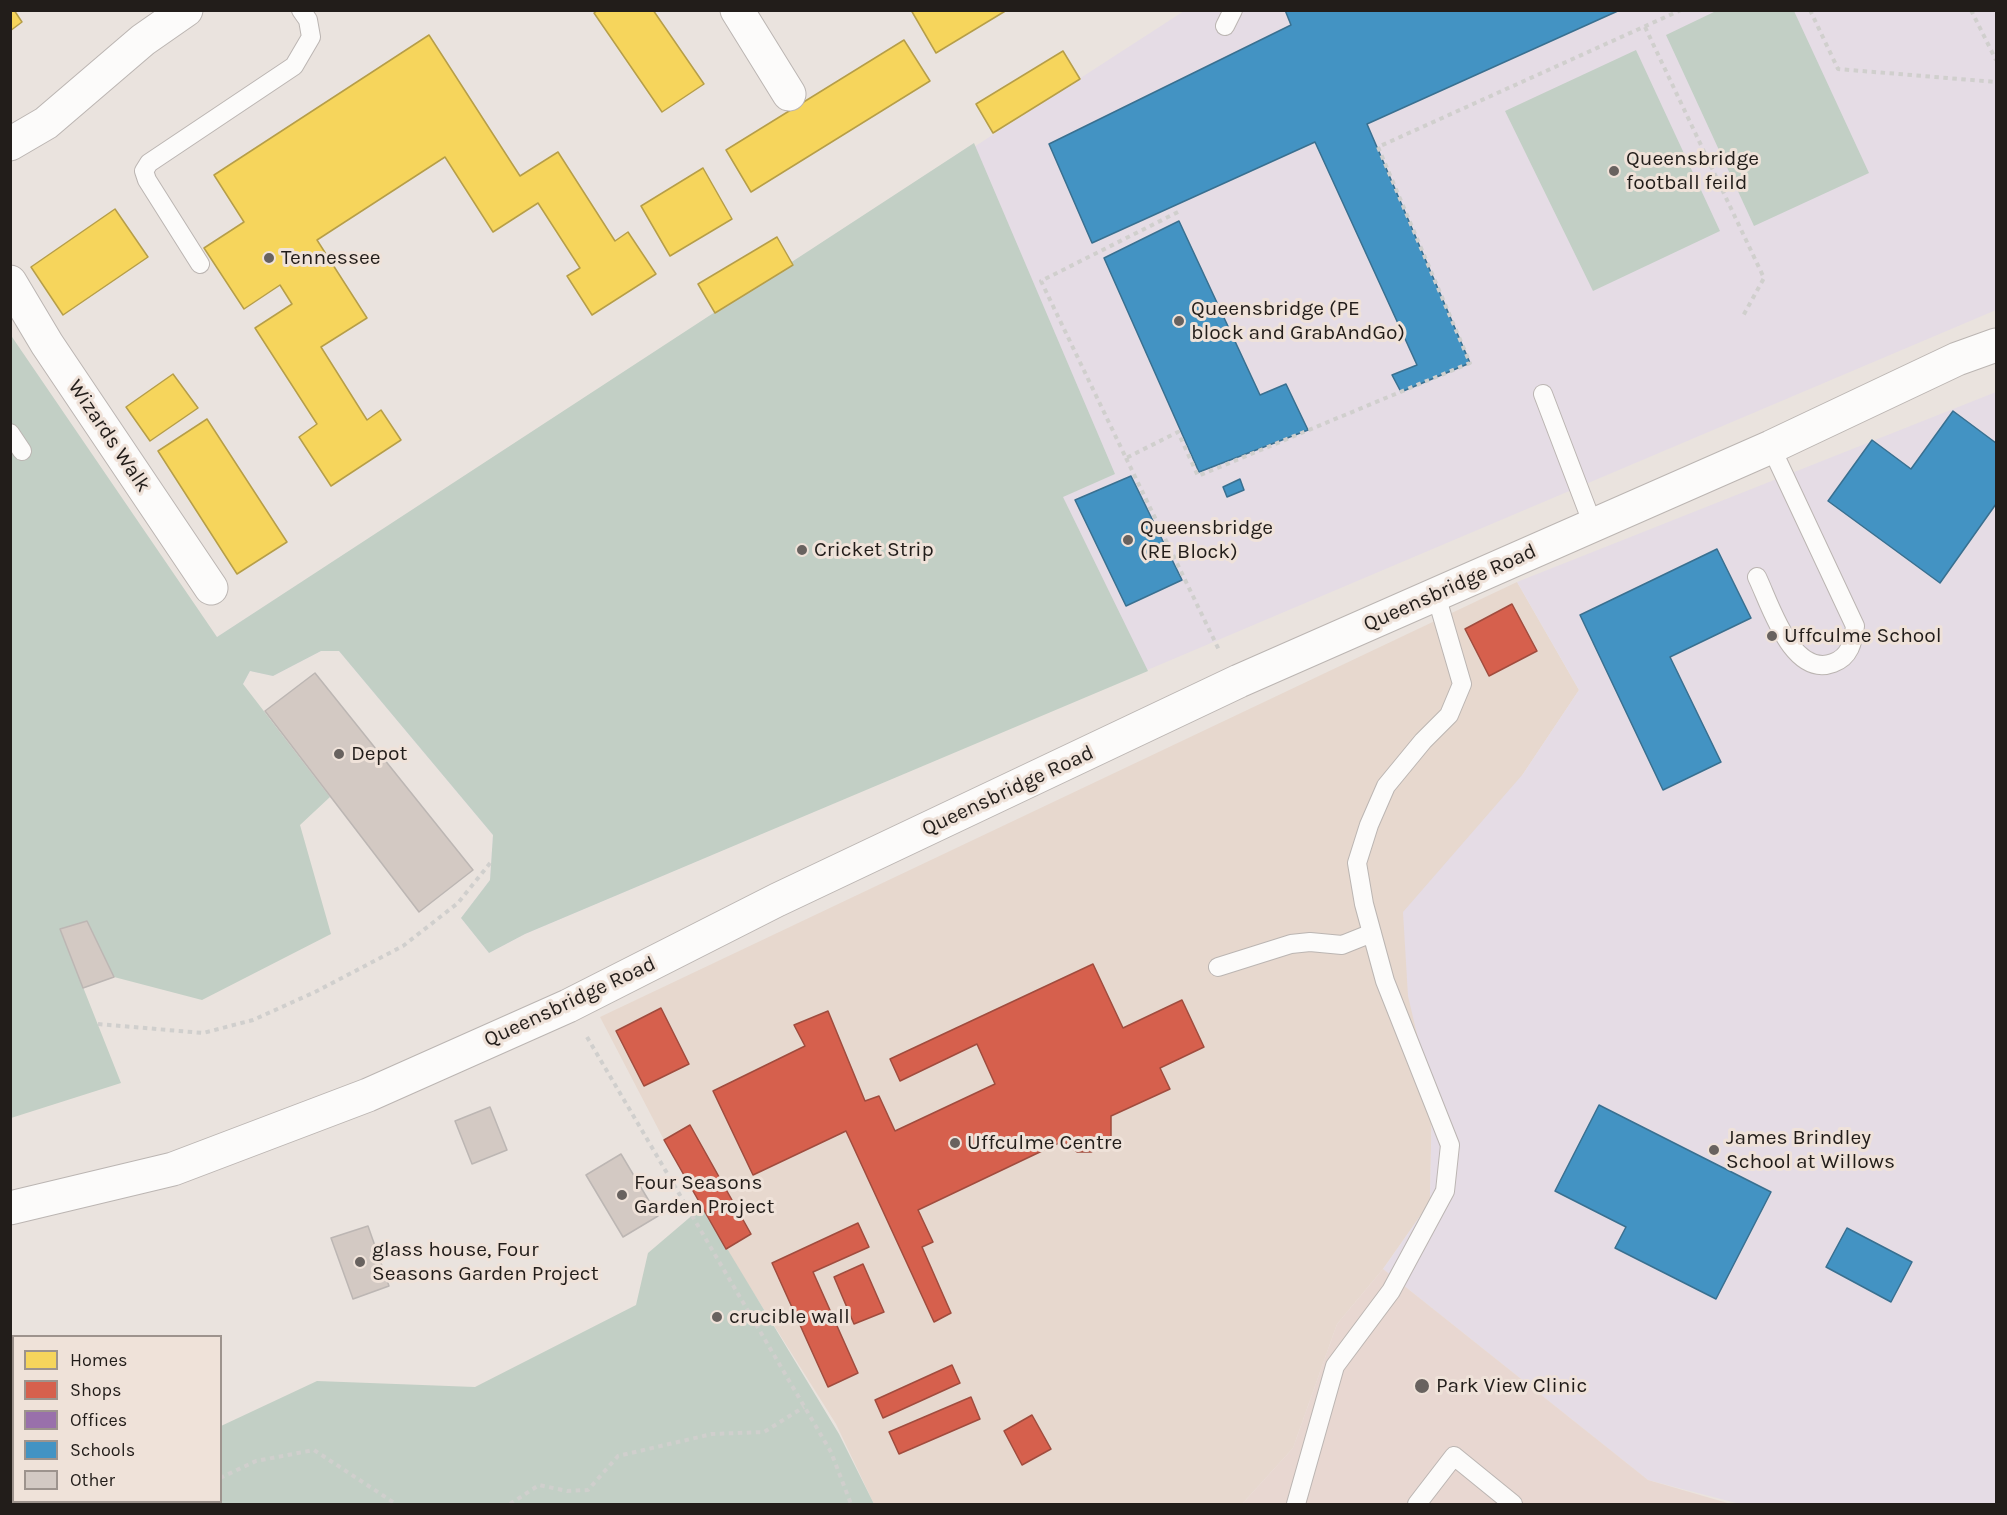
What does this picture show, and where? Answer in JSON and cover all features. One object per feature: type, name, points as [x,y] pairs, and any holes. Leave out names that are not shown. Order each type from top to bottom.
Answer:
[{"type":"street","points":[[10,144],[46,123],[143,40],[186,10]]},
{"type":"street","points":[[737,10],[789,94]]},
{"type":"street","name":"Wizards Walk","points":[[10,282],[46,344],[211,588]]},
{"type":"street","name":"Queensbridge Road","points":[[10,1208],[173,1169],[368,1095],[568,1006],[777,900],[1239,681],[1771,447],[1957,359],[1996,345]]},
{"type":"lane","points":[[200,264],[147,180],[144,171],[149,163],[294,66],[310,37],[308,20],[301,10]]},
{"type":"lane","points":[[1543,394],[1593,525]]},
{"type":"lane","points":[[10,433],[22,451]]},
{"type":"lane","points":[[1758,577],[1791,649],[1804,661],[1825,667],[1843,660],[1853,643],[1855,626],[1771,447]]},
{"type":"lane","points":[[1296,1504],[1335,1366],[1391,1291],[1444,1191],[1450,1145],[1385,981],[1357,863],[1369,825],[1386,786],[1423,741],[1449,715],[1462,684],[1436,595]]},
{"type":"lane","points":[[1218,967],[1291,944],[1310,942],[1342,945],[1372,933]]},
{"type":"lane","points":[[1416,1504],[1454,1456],[1513,1504]]},
{"type":"path","points":[[1126,458],[1178,432],[1198,476],[1470,363],[1378,147],[1681,10]]},
{"type":"path","points":[[1810,10],[1838,69],[1996,82]]},
{"type":"path","points":[[1971,10],[1996,60]]},
{"type":"path","points":[[1645,27],[1764,278],[1743,316]]},
{"type":"path","points":[[1178,212],[1041,281],[1215,643],[1239,681]]},
{"type":"path","points":[[98,1024],[203,1034],[254,1020],[315,992],[404,945],[458,903],[491,862]]},
{"type":"path","points":[[568,1006],[831,1452],[851,1504]]},
{"type":"path","points":[[510,1504],[539,1485],[567,1491],[588,1490],[618,1456],[712,1434],[764,1432],[804,1407]]},
{"type":"path","points":[[222,1477],[256,1461],[314,1450],[396,1504]]},
{"type":"shaded area","points":[[1184,11],[1996,11],[1996,310],[525,934],[489,953],[461,918],[490,880],[493,835],[339,651],[321,651],[273,676],[250,671],[243,684],[208,643]]},
{"type":"shaded area","points":[[1716,11],[1794,11],[1869,173],[1754,226],[1666,35]]},
{"type":"shaded area","name":"Queensbridge football feild","points":[[1636,50],[1720,231],[1593,291],[1505,111]]},
{"type":"shaded area","points":[[974,143],[1115,474],[1063,497],[1148,671],[525,934],[489,953],[461,918],[490,880],[493,835],[339,651],[321,651],[273,676],[250,671],[243,684],[330,797],[300,825],[331,934],[202,1000],[114,977],[87,921],[60,929],[121,1083],[11,1118],[10,334],[217,637]]},
{"type":"shaded area","name":"James Brindley School at Willows","points":[[1996,392],[1996,1504],[1740,1504],[1648,1480],[1383,1269],[1430,1202],[1432,1098],[1408,996],[1403,912],[1523,774],[1579,690],[1517,582]]},
{"type":"shaded area","points":[[1517,582],[1579,690],[1523,774],[1432,1098],[1430,1202],[1383,1269],[1337,1324],[1293,1448],[1242,1504],[874,1504],[836,1424],[726,1249],[664,1140],[600,1017]]},
{"type":"shaded area","points":[[702,1207],[839,1434],[874,1504],[134,1504],[222,1503],[222,1426],[317,1381],[475,1387],[636,1305],[648,1253]]},
{"type":"shaded area","name":"Park View Clinic","points":[[1383,1269],[1648,1480],[1731,1504],[1242,1504],[1293,1448],[1337,1324]]},
{"type":"building: Homes","points":[[10,10],[14,10],[22,22],[10,31]]},
{"type":"building: Homes","points":[[598,10],[653,10],[704,84],[662,112],[594,13]]},
{"type":"building: Homes","points":[[911,10],[1007,10],[936,53]]},
{"type":"building: Homes","name":"Tennessee","points":[[429,35],[520,176],[558,152],[615,241],[628,232],[656,274],[592,315],[567,276],[580,268],[538,203],[493,232],[445,157],[317,240],[367,318],[321,347],[367,420],[381,410],[401,440],[331,486],[299,437],[317,424],[255,328],[292,304],[280,285],[244,309],[204,248],[244,222],[214,175]]},
{"type":"building: Homes","points":[[904,40],[930,81],[751,192],[726,150]]},
{"type":"building: Homes","points":[[1063,51],[1080,79],[993,133],[976,104]]},
{"type":"building: Homes","points":[[703,168],[732,219],[670,256],[641,206]]},
{"type":"building: Homes","points":[[115,209],[148,257],[63,315],[31,267]]},
{"type":"building: Homes","points":[[777,237],[793,265],[715,313],[698,284]]},
{"type":"building: Homes","points":[[173,374],[198,408],[150,441],[126,407]]},
{"type":"building: Homes","points":[[207,419],[287,542],[237,574],[158,451]]},
{"type":"building: Shops","points":[[1512,604],[1537,651],[1489,676],[1465,629]]},
{"type":"building: Shops","name":"Uffculme Centre","points":[[1093,964],[1123,1028],[1182,1000],[1204,1047],[1160,1068],[1170,1089],[1111,1116],[1111,1136],[1105,1145],[1091,1152],[1077,1152],[1063,1141],[918,1210],[933,1242],[922,1247],[951,1313],[934,1322],[846,1131],[753,1175],[713,1091],[805,1046],[794,1025],[828,1011],[865,1101],[879,1096],[895,1131],[995,1084],[977,1044],[900,1081],[890,1059]]},
{"type":"building: Shops","points":[[661,1008],[689,1064],[644,1086],[616,1031]]},
{"type":"building: Shops","points":[[690,1125],[751,1234],[726,1249],[664,1140]]},
{"type":"building: Shops","points":[[858,1223],[869,1247],[813,1272],[858,1373],[828,1387],[772,1263]]},
{"type":"building: Shops","points":[[863,1264],[884,1312],[854,1324],[834,1277]]},
{"type":"building: Shops","points":[[952,1365],[960,1383],[883,1418],[875,1400]]},
{"type":"building: Shops","points":[[971,1397],[980,1419],[899,1454],[889,1432]]},
{"type":"building: Shops","points":[[1032,1415],[1051,1449],[1022,1465],[1004,1431]]},
{"type":"building: Offices","points":[[10,1417],[12,1418],[12,1503],[50,1503],[10,1504]]},
{"type":"building: Schools","points":[[1285,10],[1620,10],[1367,124],[1470,363],[1401,392],[1392,375],[1417,365],[1315,142],[1092,243],[1049,144],[1291,25]]},
{"type":"building: Schools","name":"Queensbridge (PE block and GrabAndGo)","points":[[1179,221],[1260,395],[1286,384],[1308,430],[1199,472],[1104,258]]},
{"type":"building: Schools","points":[[1953,411],[1996,443],[1996,504],[1940,583],[1828,501],[1872,440],[1911,469]]},
{"type":"building: Schools","name":"Queensbridge (RE Block)","points":[[1131,476],[1182,580],[1126,606],[1075,500]]},
{"type":"building: Schools","points":[[1240,479],[1244,490],[1227,497],[1223,487]]},
{"type":"building: Schools","points":[[1717,549],[1751,618],[1670,657],[1721,762],[1663,790],[1580,615]]},
{"type":"building: Schools","points":[[1599,1105],[1771,1192],[1716,1299],[1615,1248],[1626,1227],[1555,1191]]},
{"type":"building: Schools","points":[[1847,1228],[1912,1262],[1891,1302],[1826,1267]]},
{"type":"building: Other","name":"Depot","points":[[315,673],[473,870],[419,912],[265,711]]},
{"type":"building: Other","points":[[87,921],[114,977],[83,988],[60,929]]},
{"type":"building: Other","points":[[490,1107],[507,1150],[472,1164],[455,1121]]},
{"type":"building: Other","name":"Four Seasons Garden Project","points":[[621,1154],[658,1216],[623,1237],[586,1175]]},
{"type":"building: Other","name":"glass house, Four Seasons Garden Project","points":[[368,1226],[389,1286],[353,1299],[331,1238]]},
{"type":"place","name":"Queensbridge football feild","points":[[1614,171]]},
{"type":"place","name":"Tennessee","points":[[269,258]]},
{"type":"place","name":"Queensbridge (PE block and GrabAndGo)","points":[[1179,321]]},
{"type":"place","name":"Queensbridge (RE Block)","points":[[1128,540]]},
{"type":"place","name":"Cricket Strip","points":[[802,550]]},
{"type":"place","name":"Uffculme School","points":[[1772,636]]},
{"type":"place","name":"Depot","points":[[339,754]]},
{"type":"place","name":"Uffculme Centre","points":[[955,1143]]},
{"type":"place","name":"James Brindley School at Willows","points":[[1714,1150]]},
{"type":"place","name":"Four Seasons Garden Project","points":[[622,1195]]},
{"type":"place","name":"glass house, Four Seasons Garden Project","points":[[360,1262]]},
{"type":"place","name":"crucible wall","points":[[717,1317]]},
{"type":"place","name":"Park View Clinic","points":[[1422,1386]]}]
